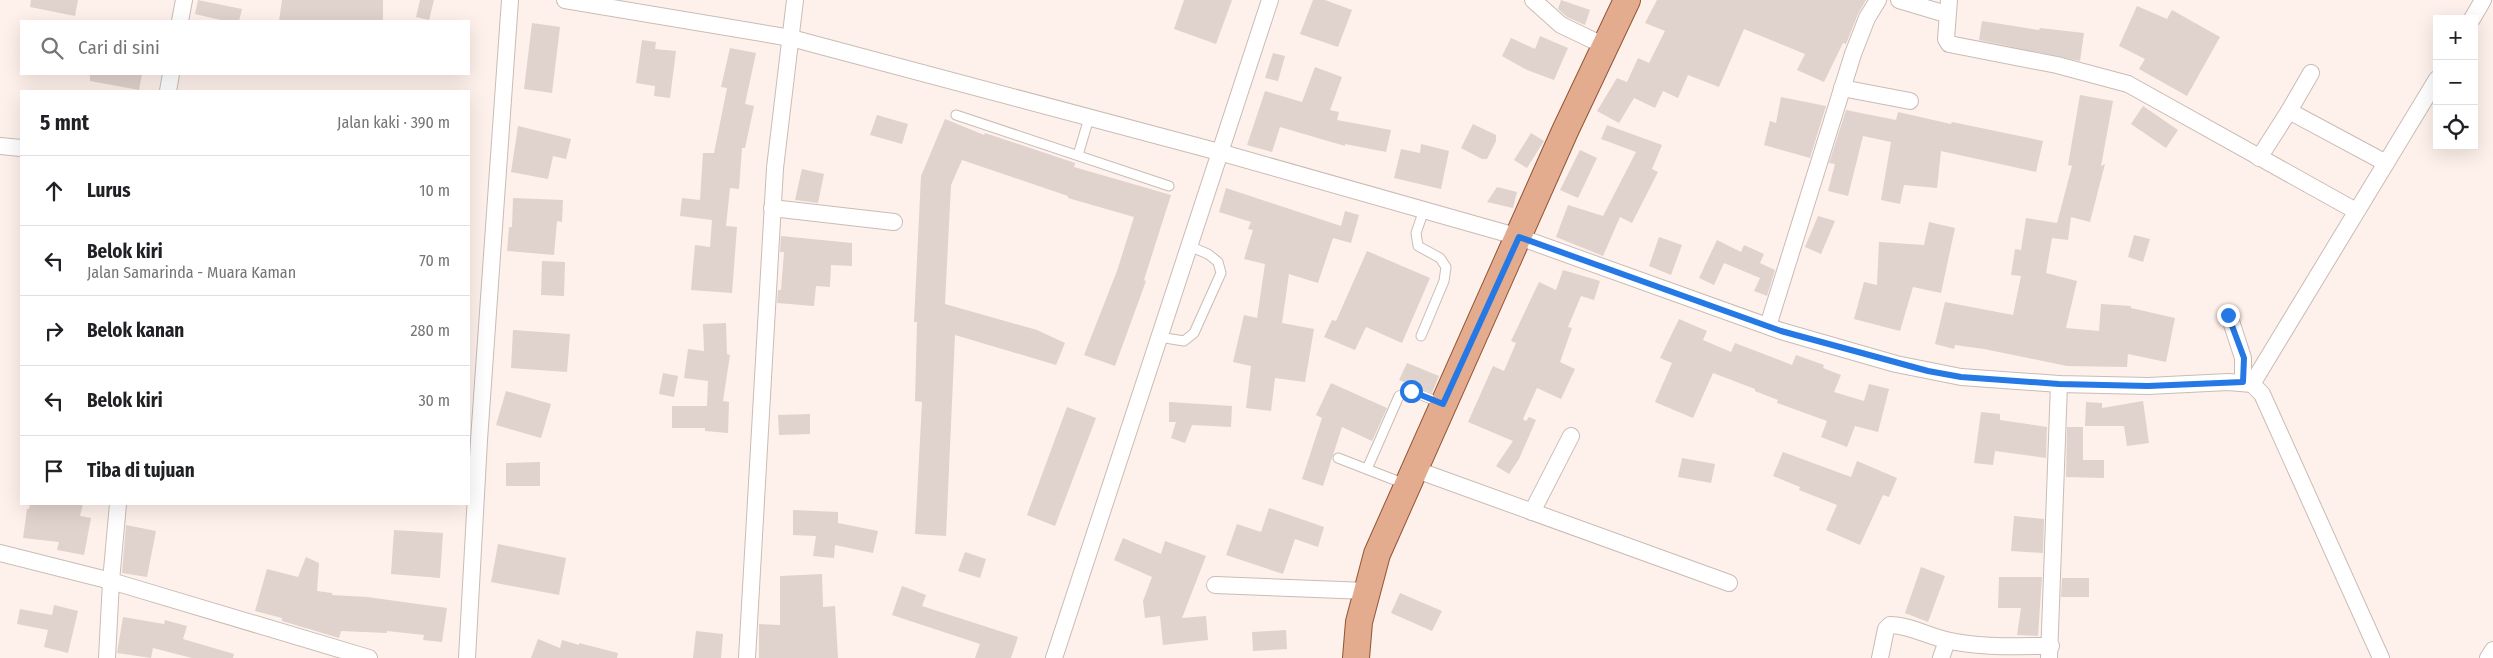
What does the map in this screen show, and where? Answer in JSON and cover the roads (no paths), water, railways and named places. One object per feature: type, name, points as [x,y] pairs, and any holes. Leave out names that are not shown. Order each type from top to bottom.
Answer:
[{"type":"main road","points":[[1356,658],[1359,622],[1377,554],[1565,131],[1627,0]]},
{"type":"street","points":[[180,20],[184,0]]},
{"type":"street","points":[[468,658],[474,439],[510,0]]},
{"type":"street","points":[[565,0],[791,38],[1219,152],[1519,237],[1768,326],[1896,364],[1961,377],[2059,384],[2148,386],[2247,383],[2262,394],[2381,658]]},
{"type":"street","points":[[747,658],[772,208],[795,0]]},
{"type":"street","points":[[1054,658],[1270,0]]},
{"type":"street","points":[[1533,0],[1561,26],[1605,46]]},
{"type":"street","points":[[1768,326],[1842,88],[1867,18],[1878,0]]},
{"type":"street","points":[[1899,0],[1948,7],[1946,40],[1949,44],[2057,65],[2128,84],[2356,211]]},
{"type":"street","points":[[2474,15],[2483,0]]},
{"type":"street","points":[[2259,158],[2311,73]]},
{"type":"street","points":[[168,90],[171,75]]},
{"type":"street","points":[[2247,383],[2433,86]]},
{"type":"street","points":[[1842,88],[1910,101]]},
{"type":"street","points":[[2288,111],[2386,163]]},
{"type":"street","points":[[0,146],[20,148]]},
{"type":"street","points":[[772,208],[894,222]]},
{"type":"street","points":[[2228,315],[2244,358],[2247,383]]},
{"type":"street","points":[[1880,658],[1886,629],[1890,625],[1900,626],[1947,640],[2050,652],[2059,384]]},
{"type":"street","points":[[1532,512],[1571,436]]},
{"type":"street","points":[[1411,477],[1532,512],[1730,584]]},
{"type":"street","points":[[107,658],[118,505]]},
{"type":"street","points":[[0,553],[111,581],[326,652],[369,658]]},
{"type":"street","points":[[1215,585],[1367,591]]},
{"type":"street","points":[[1942,658],[1947,640]]},
{"type":"street","points":[[2488,658],[2493,650]]},
{"type":"lane","points":[[956,115],[1170,186]]},
{"type":"lane","points":[[1078,155],[1089,118]]},
{"type":"lane","points":[[1421,336],[1444,281],[1446,267],[1440,258],[1428,254],[1418,246],[1416,233],[1424,210]]},
{"type":"lane","points":[[1159,337],[1184,341],[1194,333],[1221,273],[1218,262],[1208,254],[1189,246]]},
{"type":"lane","points":[[1367,469],[1399,396],[1411,391],[1443,404]]},
{"type":"lane","points":[[1338,458],[1367,469],[1411,477]]}]
